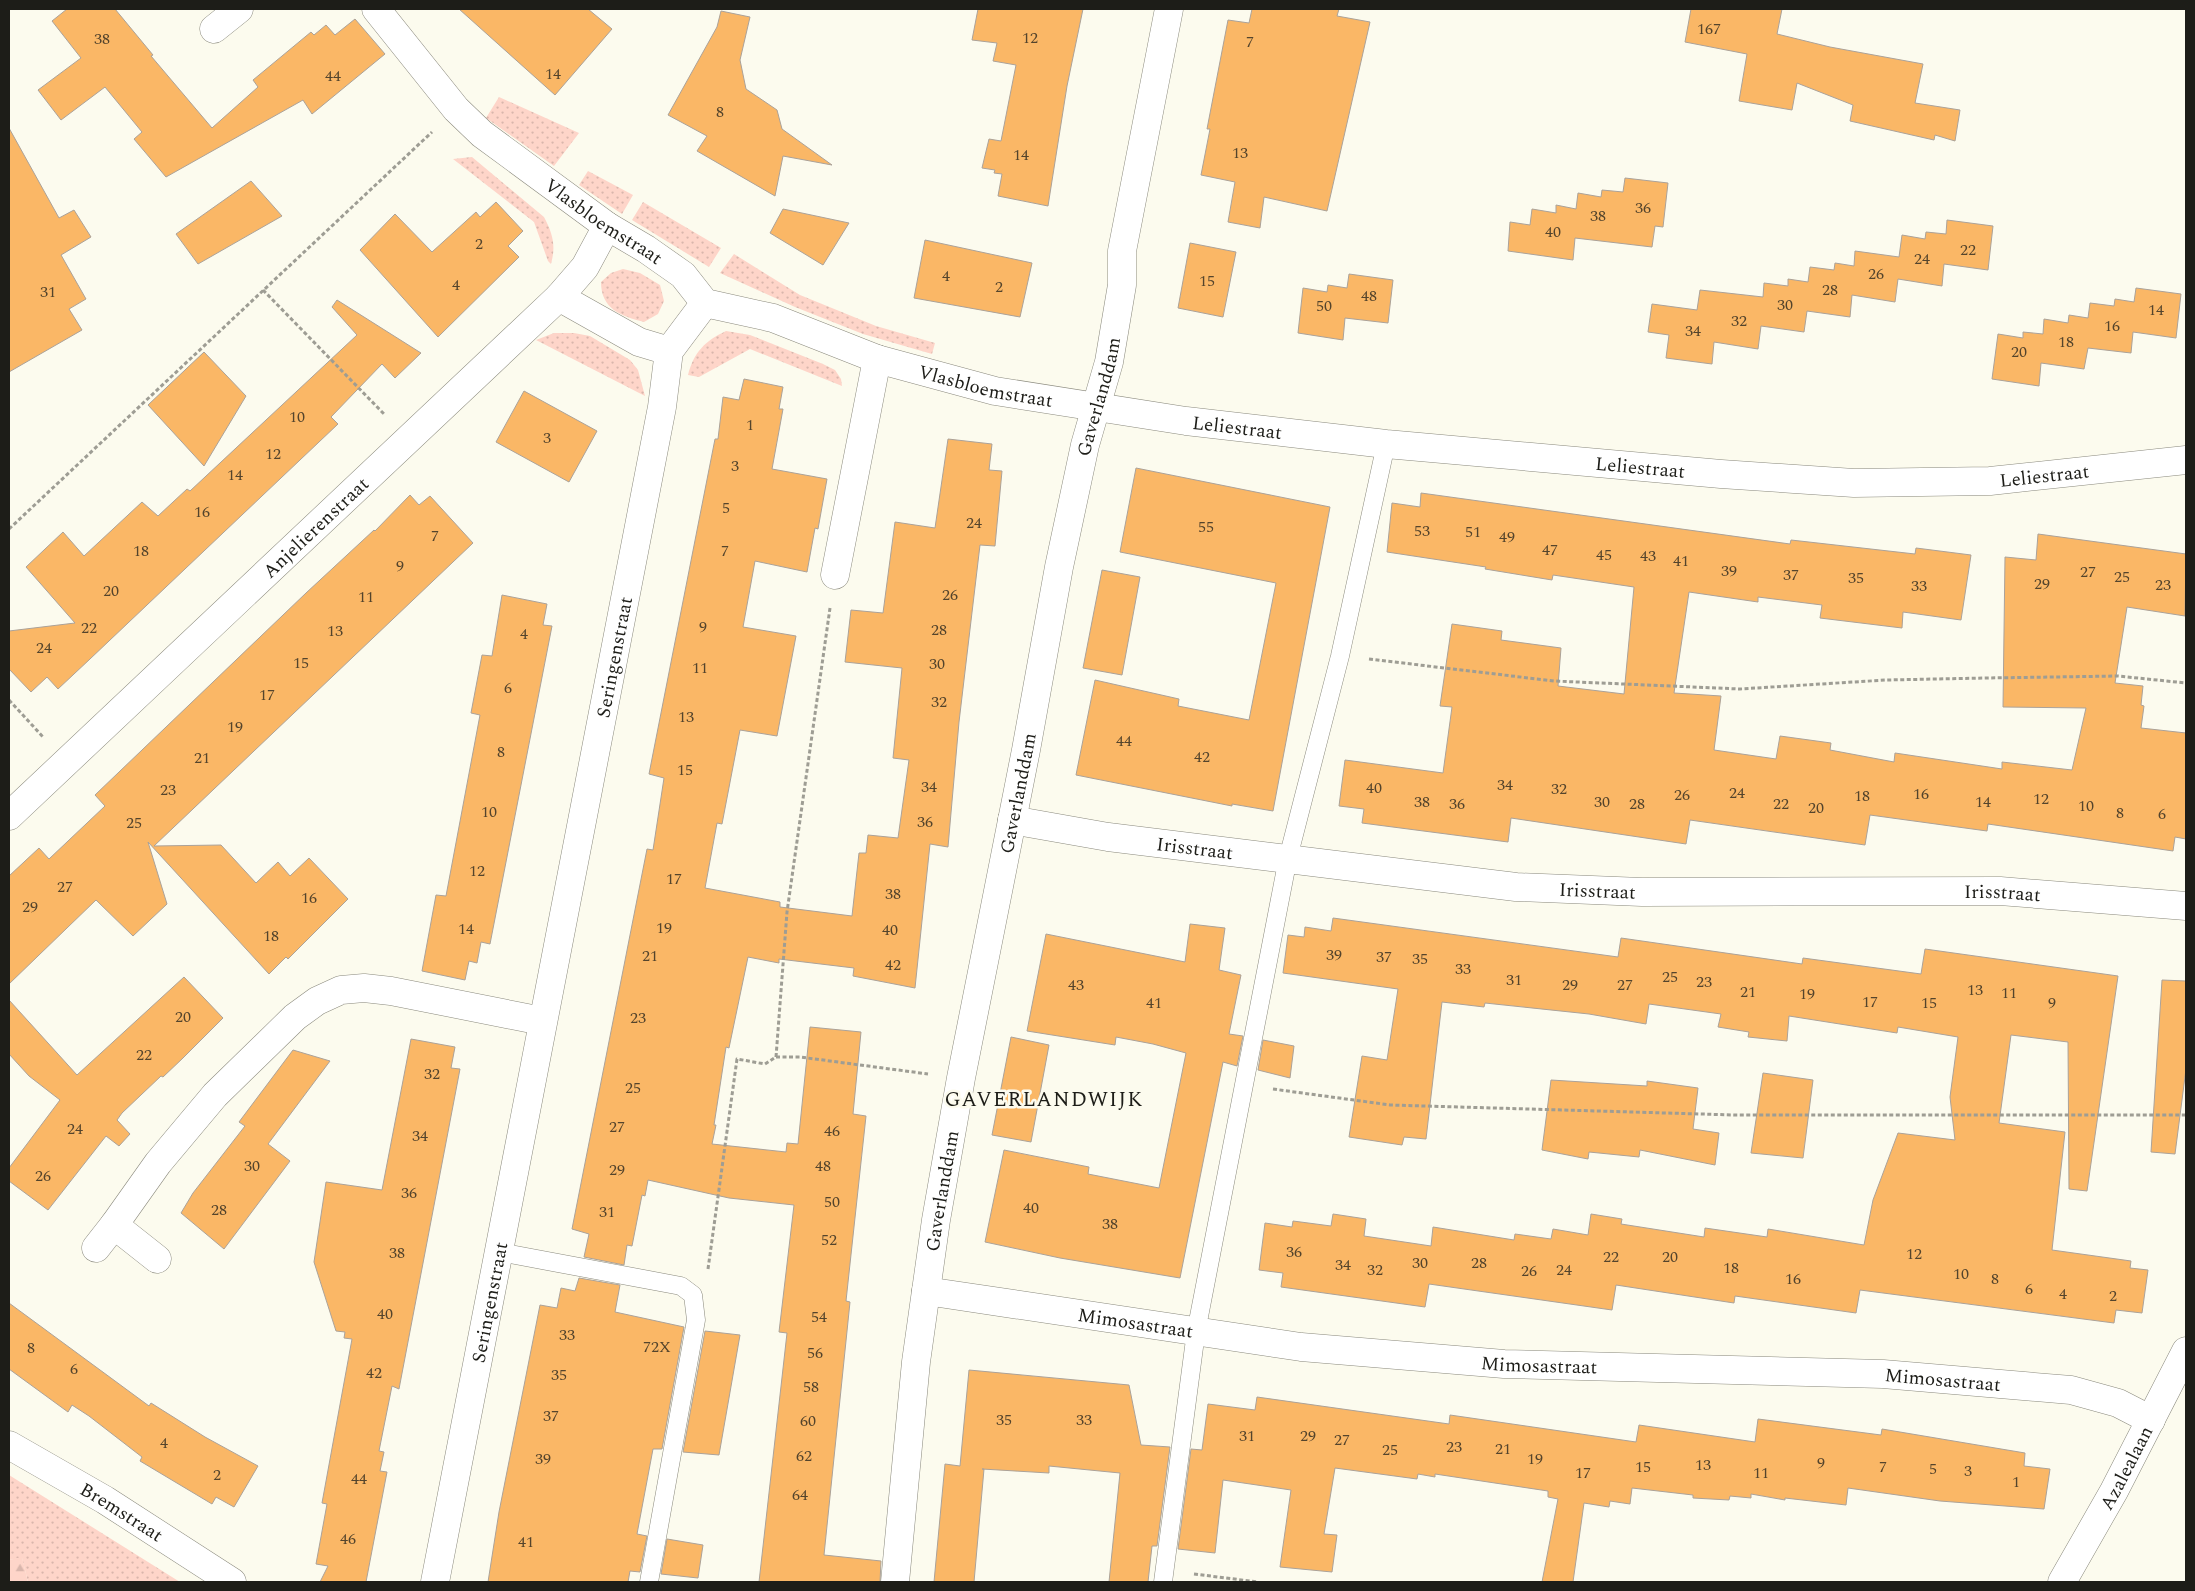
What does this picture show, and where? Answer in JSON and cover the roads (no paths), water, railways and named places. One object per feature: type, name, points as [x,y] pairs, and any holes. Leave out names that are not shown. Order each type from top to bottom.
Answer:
[{"type":"street","points":[[214,29],[239,9]]},
{"type":"street","name":"Vlasbloemstraat","points":[[376,9],[456,109],[482,134],[607,226],[646,249],[683,276],[705,303],[772,318],[877,359],[995,391],[1096,406]]},
{"type":"street","name":"Gaverlanddam","points":[[895,1582],[916,1362],[961,1078],[1026,750],[1059,567],[1085,445],[1109,362],[1122,285],[1122,251],[1169,9]]},
{"type":"street","name":"Anjelierenstraat","points":[[9,816],[559,297],[585,267],[607,226]]},
{"type":"street","points":[[559,297],[639,342],[669,351]]},
{"type":"street","name":"Seringenstraat","points":[[435,1582],[662,406],[669,351],[705,303]]},
{"type":"street","points":[[835,575],[877,359]]},
{"type":"street","name":"Leliestraat","points":[[1096,406],[1186,421],[1386,444],[1721,474],[1854,483],[1990,481],[2186,460]]},
{"type":"street","name":"Irisstraat","points":[[1012,820],[1108,837],[1516,886],[1642,892],[2000,890],[2186,906]]},
{"type":"street","points":[[96,1248],[158,1162],[215,1095],[296,1017],[317,1001],[341,990],[364,988],[391,991],[542,1021]]},
{"type":"street","points":[[114,1225],[157,1259]]},
{"type":"street","name":"Mimosastraat","points":[[926,1291],[1301,1347],[1504,1364],[1883,1374],[2071,1390],[2118,1403],[2151,1420]]},
{"type":"street","name":"Azalealaan","points":[[2062,1582],[2114,1491],[2186,1351]]},
{"type":"street","name":"Bremstraat","points":[[9,1445],[104,1500],[232,1582]]},
{"type":"lane","points":[[1163,1576],[1196,1332],[1288,858],[1340,656],[1386,444]]},
{"type":"lane","points":[[499,1252],[680,1286],[693,1296],[696,1320],[649,1582]]},
{"type":"district","name":"GAVERLANDWIJK","points":[[1044,1099]]}]
